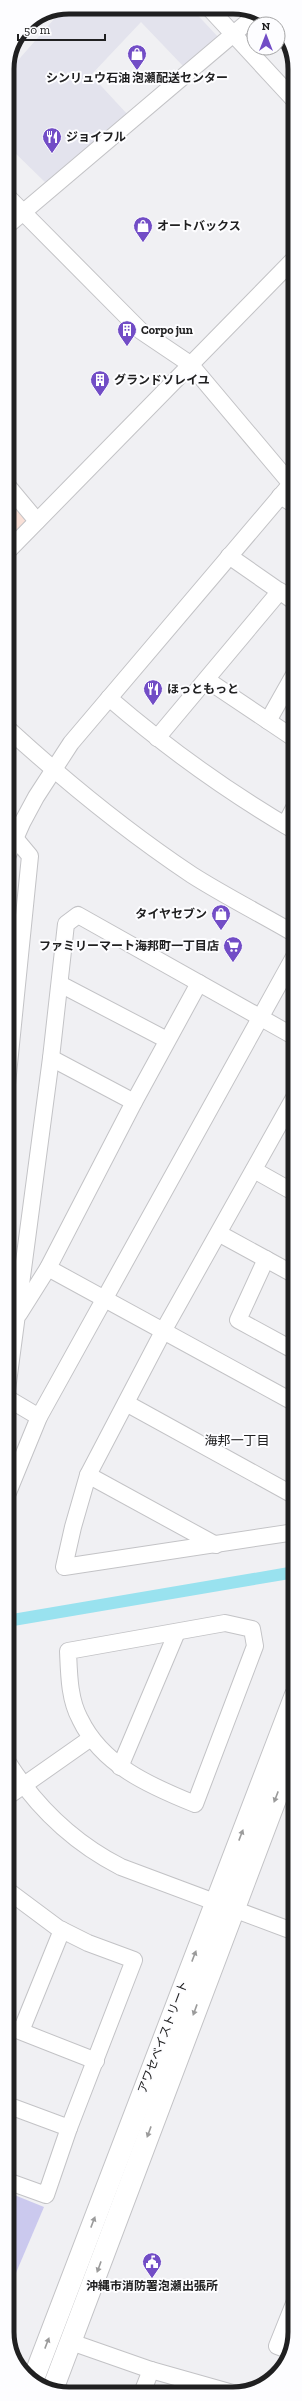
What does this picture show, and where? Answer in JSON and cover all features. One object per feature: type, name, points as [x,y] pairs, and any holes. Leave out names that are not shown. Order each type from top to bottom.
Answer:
[{"type":"main road","name":"アワセベイストリート","points":[[54,2385],[71,2342],[224,1905],[288,1717]]},
{"type":"main road","name":"アワセベイストリート","points":[[35,2376],[224,1905],[288,1763]]},
{"type":"street","points":[[215,14],[288,93]]},
{"type":"street","points":[[14,220],[253,18]]},
{"type":"street","points":[[14,204],[141,331],[190,364],[288,485]]},
{"type":"street","points":[[14,545],[288,265]]},
{"type":"street","points":[[14,842],[36,797],[71,743],[288,487]]},
{"type":"street","points":[[14,494],[37,521]]},
{"type":"street","points":[[229,556],[288,597]]},
{"type":"street","points":[[157,738],[208,680],[280,592]]},
{"type":"street","points":[[208,680],[288,734]]},
{"type":"street","points":[[268,721],[288,685]]},
{"type":"street","points":[[109,698],[157,738],[245,802],[288,827]]},
{"type":"street","points":[[14,734],[53,770],[117,821],[193,875],[288,930]]},
{"type":"street","points":[[14,992],[30,856],[16,838]]},
{"type":"street","points":[[14,1334],[51,1058],[66,924],[78,915],[199,984],[288,1032]]},
{"type":"street","points":[[14,1477],[39,1417],[288,967]]},
{"type":"street","points":[[60,984],[168,1040]]},
{"type":"street","points":[[16,1318],[48,1268],[134,1102],[199,984]]},
{"type":"street","points":[[51,1058],[134,1102]]},
{"type":"street","points":[[288,1114],[254,1170],[220,1234],[163,1332],[88,1474],[73,1527],[64,1567],[216,1546],[288,1533]]},
{"type":"street","points":[[254,1170],[288,1189]]},
{"type":"street","points":[[220,1234],[288,1271]]},
{"type":"street","points":[[266,1259],[238,1320],[288,1347]]},
{"type":"street","points":[[48,1268],[288,1399]]},
{"type":"street","points":[[14,1402],[39,1417]]},
{"type":"street","points":[[126,1403],[288,1492]]},
{"type":"street","points":[[88,1474],[216,1546]]},
{"type":"street","points":[[225,1623],[252,1629],[255,1646],[195,1804],[141,1781],[120,1767],[91,1738],[79,1719],[70,1684],[68,1651],[225,1623]]},
{"type":"street","points":[[120,1767],[177,1632]]},
{"type":"street","points":[[14,1792],[91,1738]]},
{"type":"street","points":[[14,1772],[23,1786],[56,1824],[102,1857],[121,1867],[288,1929]]},
{"type":"street","points":[[14,1895],[62,1930],[134,1960],[69,2128],[46,2194],[14,2183]]},
{"type":"street","points":[[62,1930],[14,2029],[96,2061]]},
{"type":"street","points":[[14,2108],[69,2128]]},
{"type":"street","points":[[285,2349],[277,2346],[288,2318]]},
{"type":"street","points":[[71,2342],[151,2370],[211,2387]]},
{"type":"street","points":[[144,2387],[151,2370]]},
{"type":"shaded area","points":[[197,14],[218,37],[184,67],[141,22],[91,75],[128,115],[48,185],[14,152],[14,65],[58,15]]},
{"type":"shaded area","points":[[14,503],[28,520],[14,535]]},
{"type":"shaded area","points":[[14,2195],[44,2207],[14,2278]]},
{"type":"waterway","points":[[14,1620],[288,1573]]},
{"type":"place","name":"シンリュウ石油 泡瀬配送センター","points":[[137,71]]},
{"type":"place","name":"ジョイフル","points":[[52,154]]},
{"type":"place","name":"オートバックス","points":[[143,243]]},
{"type":"place","name":"Corpo jun","points":[[127,347]]},
{"type":"place","name":"グランドソレイユ","points":[[100,397]]},
{"type":"place","name":"ほっともっと","points":[[153,706]]},
{"type":"place","name":"タイヤセブン","points":[[221,931]]},
{"type":"place","name":"ファミリーマート海邦町一丁目店","points":[[233,963]]},
{"type":"place","name":"沖縄市消防署泡瀬出張所","points":[[152,2279]]},
{"type":"district","name":"海邦一丁目","points":[[237,1440]]}]
